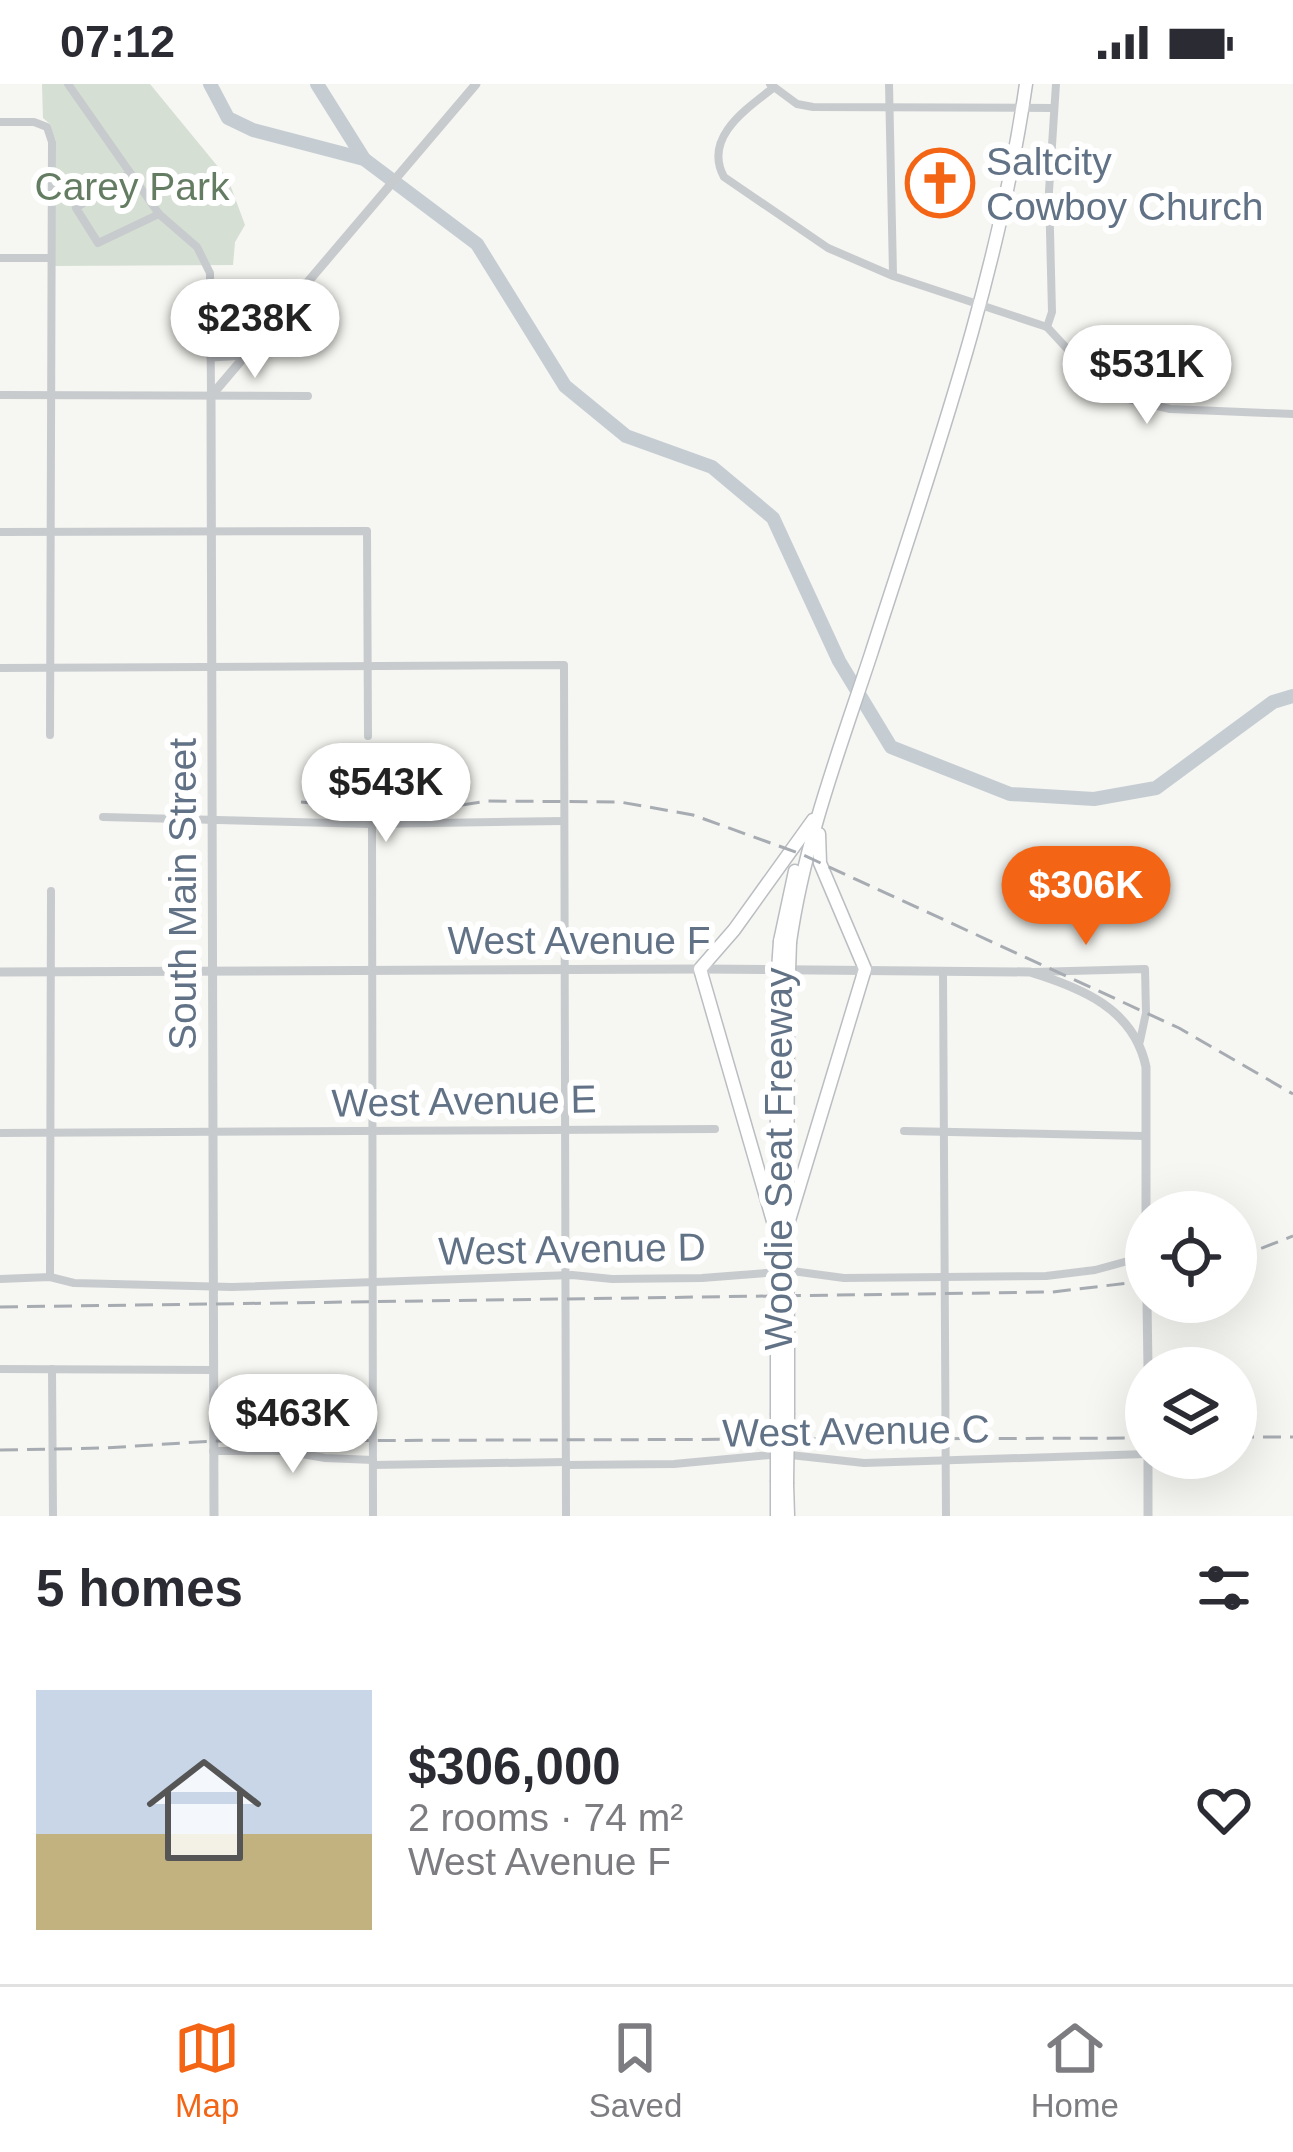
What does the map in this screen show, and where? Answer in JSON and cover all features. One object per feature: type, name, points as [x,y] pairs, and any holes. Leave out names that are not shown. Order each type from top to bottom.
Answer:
[{"type":"main road","name":"Woodie Seat Freeway","points":[[777,1516],[782,1483],[782,1000],[785,942],[800,854],[823,802],[980,304],[1026,84]]},
{"type":"main road","points":[[782,1240],[700,969],[734,930],[823,802]]},
{"type":"main road","points":[[782,1240],[866,970],[820,863],[823,802]]},
{"type":"main road","name":"Woodie Seat Freeway","points":[[782,1483],[788,1516]]},
{"type":"street","points":[[68,84],[130,172],[159,214],[98,243],[76,208],[130,172]]},
{"type":"street","points":[[211,396],[476,84]]},
{"type":"street","points":[[890,84],[893,276]]},
{"type":"street","points":[[1047,327],[1052,311],[1056,84]]},
{"type":"street","points":[[1052,108],[813,107],[797,104],[771,86],[718,143],[716,161],[724,177],[828,248],[893,276],[1047,327],[1120,397],[1170,409],[1293,414]]},
{"type":"street","points":[[0,122],[34,122],[47,127],[52,142],[50,735]]},
{"type":"street","name":"South Main Street","points":[[159,214],[197,247],[210,273],[214,1516]]},
{"type":"street","points":[[0,258],[50,258]]},
{"type":"street","points":[[211,353],[238,349],[259,338]]},
{"type":"street","points":[[211,353],[249,354]]},
{"type":"street","points":[[0,395],[308,396]]},
{"type":"street","points":[[0,532],[368,531],[368,736]]},
{"type":"street","points":[[0,668],[564,665],[566,1516]]},
{"type":"street","points":[[103,817],[372,824],[563,820]]},
{"type":"street","points":[[372,824],[373,1516]]},
{"type":"street","points":[[50,1277],[51,892]]},
{"type":"street","points":[[1030,972],[1145,969],[1141,1041],[1146,1067],[1145,1191]]},
{"type":"street","name":"West Avenue F","points":[[0,972],[1030,972],[1097,1000],[1122,1018],[1141,1041]]},
{"type":"street","points":[[943,972],[946,1516]]},
{"type":"street","name":"West Avenue E","points":[[0,1133],[715,1129]]},
{"type":"street","points":[[904,1131],[1144,1136]]},
{"type":"street","name":"West Avenue D","points":[[0,1279],[50,1277],[74,1283],[213,1286],[566,1276],[701,1278],[792,1271],[844,1278],[944,1278],[1046,1276],[1125,1262]]},
{"type":"street","points":[[0,1369],[213,1370]]},
{"type":"street","points":[[52,1369],[53,1516]]},
{"type":"street","name":"West Avenue C","points":[[214,1451],[285,1450],[373,1462],[566,1464],[674,1464],[781,1454],[865,1462],[1125,1457]]},
{"type":"street","points":[[1147,1479],[1148,1516]]},
{"type":"green space","name":"Carey Park","points":[[42,84],[150,84],[228,179],[245,225],[235,242],[233,265],[54,266],[56,141],[43,118]]},
{"type":"waterway","points":[[210,84],[228,118],[253,130],[364,159],[477,244],[565,386],[626,436],[712,467],[773,518],[839,661],[891,747],[1010,794],[1094,799],[1156,788],[1273,702],[1293,696]]},
{"type":"waterway","points":[[317,84],[364,159]]},
{"type":"railway","points":[[301,802],[411,813],[488,801],[620,802],[693,815],[801,854],[1179,1028],[1293,1094]]},
{"type":"railway","points":[[1257,1250],[1293,1236]]},
{"type":"railway","points":[[0,1307],[1052,1292],[1125,1283]]},
{"type":"railway","points":[[1257,1437],[1293,1437]]},
{"type":"railway","points":[[0,1450],[213,1441],[1125,1438]]},
{"type":"place","name":"Saltcity Cowboy Church","points":[[940,183]]}]
